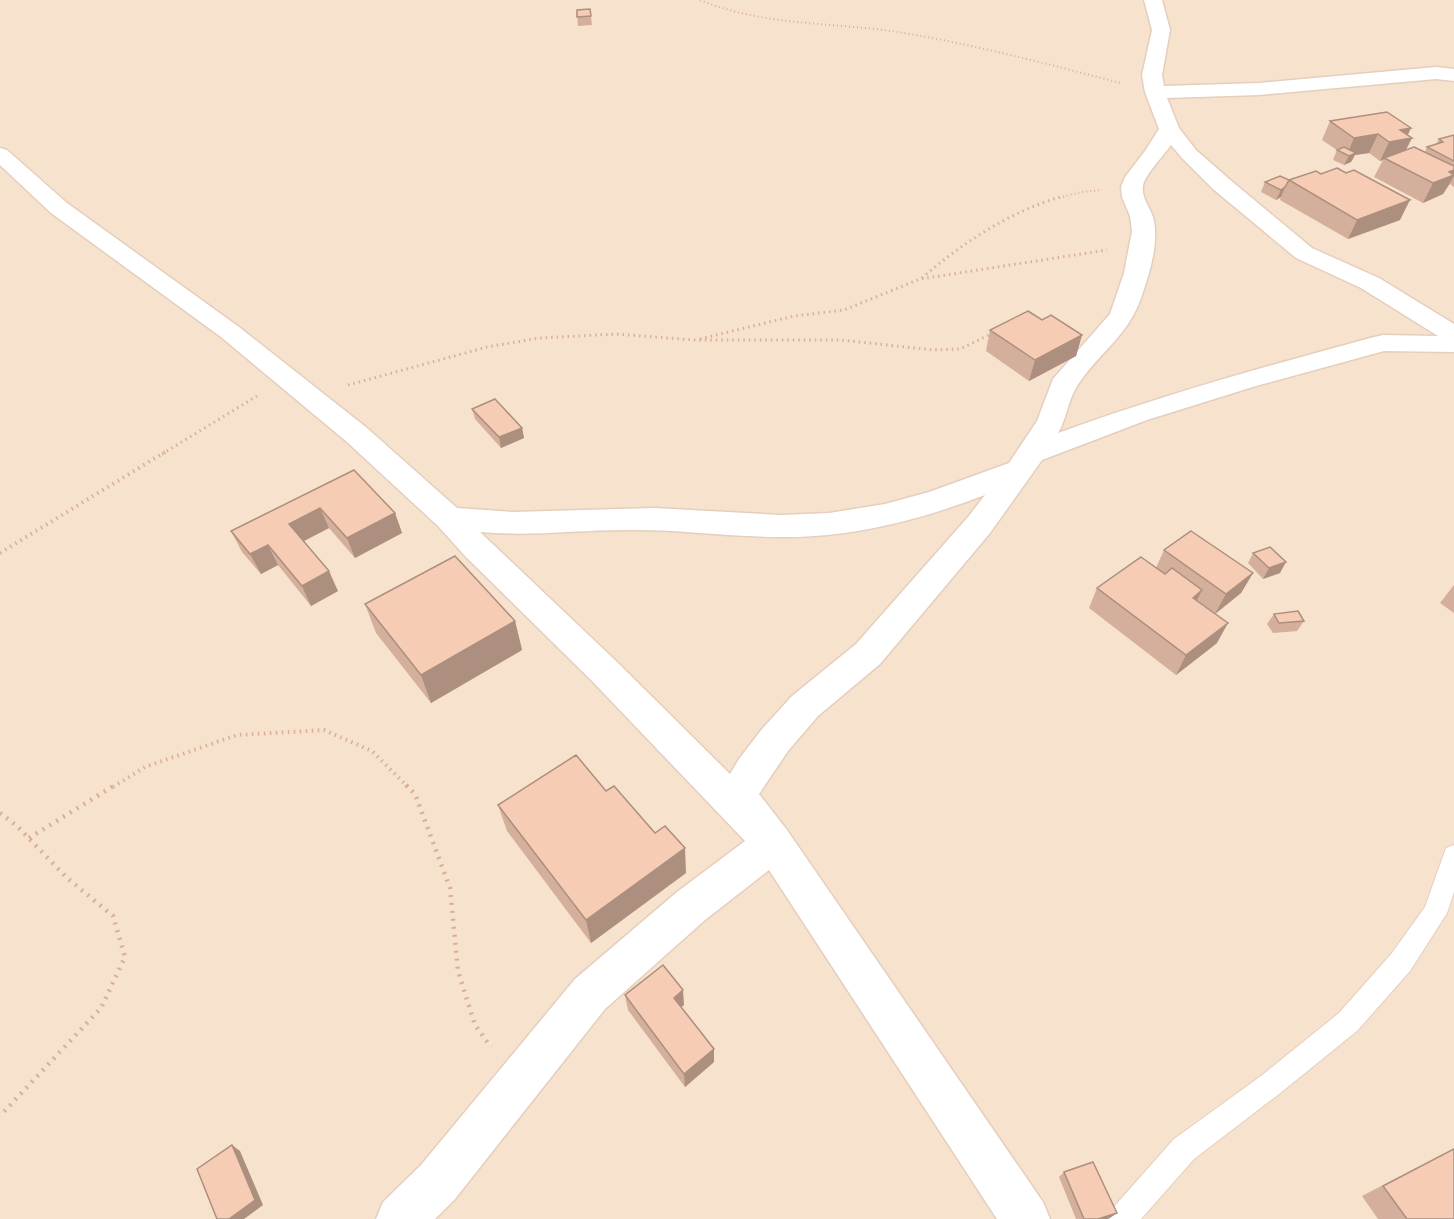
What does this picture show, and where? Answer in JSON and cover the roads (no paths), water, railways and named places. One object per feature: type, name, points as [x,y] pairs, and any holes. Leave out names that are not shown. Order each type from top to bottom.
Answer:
[{"type":"street","points":[[1153,0],[1161,30],[1152,75],[1155,92],[1169,129],[1189,154],[1304,254],[1370,283],[1454,335]]},
{"type":"street","points":[[1155,92],[1258,89],[1436,73],[1454,75]]},
{"type":"street","points":[[1026,1219],[738,796],[752,770],[806,706],[868,654],[979,525],[1026,462],[1051,421],[1063,385],[1126,311],[1140,248],[1143,222],[1131,191],[1133,182],[1169,129]]},
{"type":"street","points":[[0,154],[59,208],[230,332],[357,435],[449,518],[476,548],[613,680],[772,843]]},
{"type":"street","points":[[449,518],[511,523],[653,519],[728,525],[801,526],[856,521],[915,508],[968,492],[1026,462],[1137,414],[1246,380],[1383,343],[1454,344]]},
{"type":"street","points":[[400,1219],[438,1182],[590,994],[691,906],[772,843]]},
{"type":"lane","points":[[1122,1219],[1184,1149],[1270,1085],[1348,1022],[1401,962],[1435,913],[1454,856]]}]
